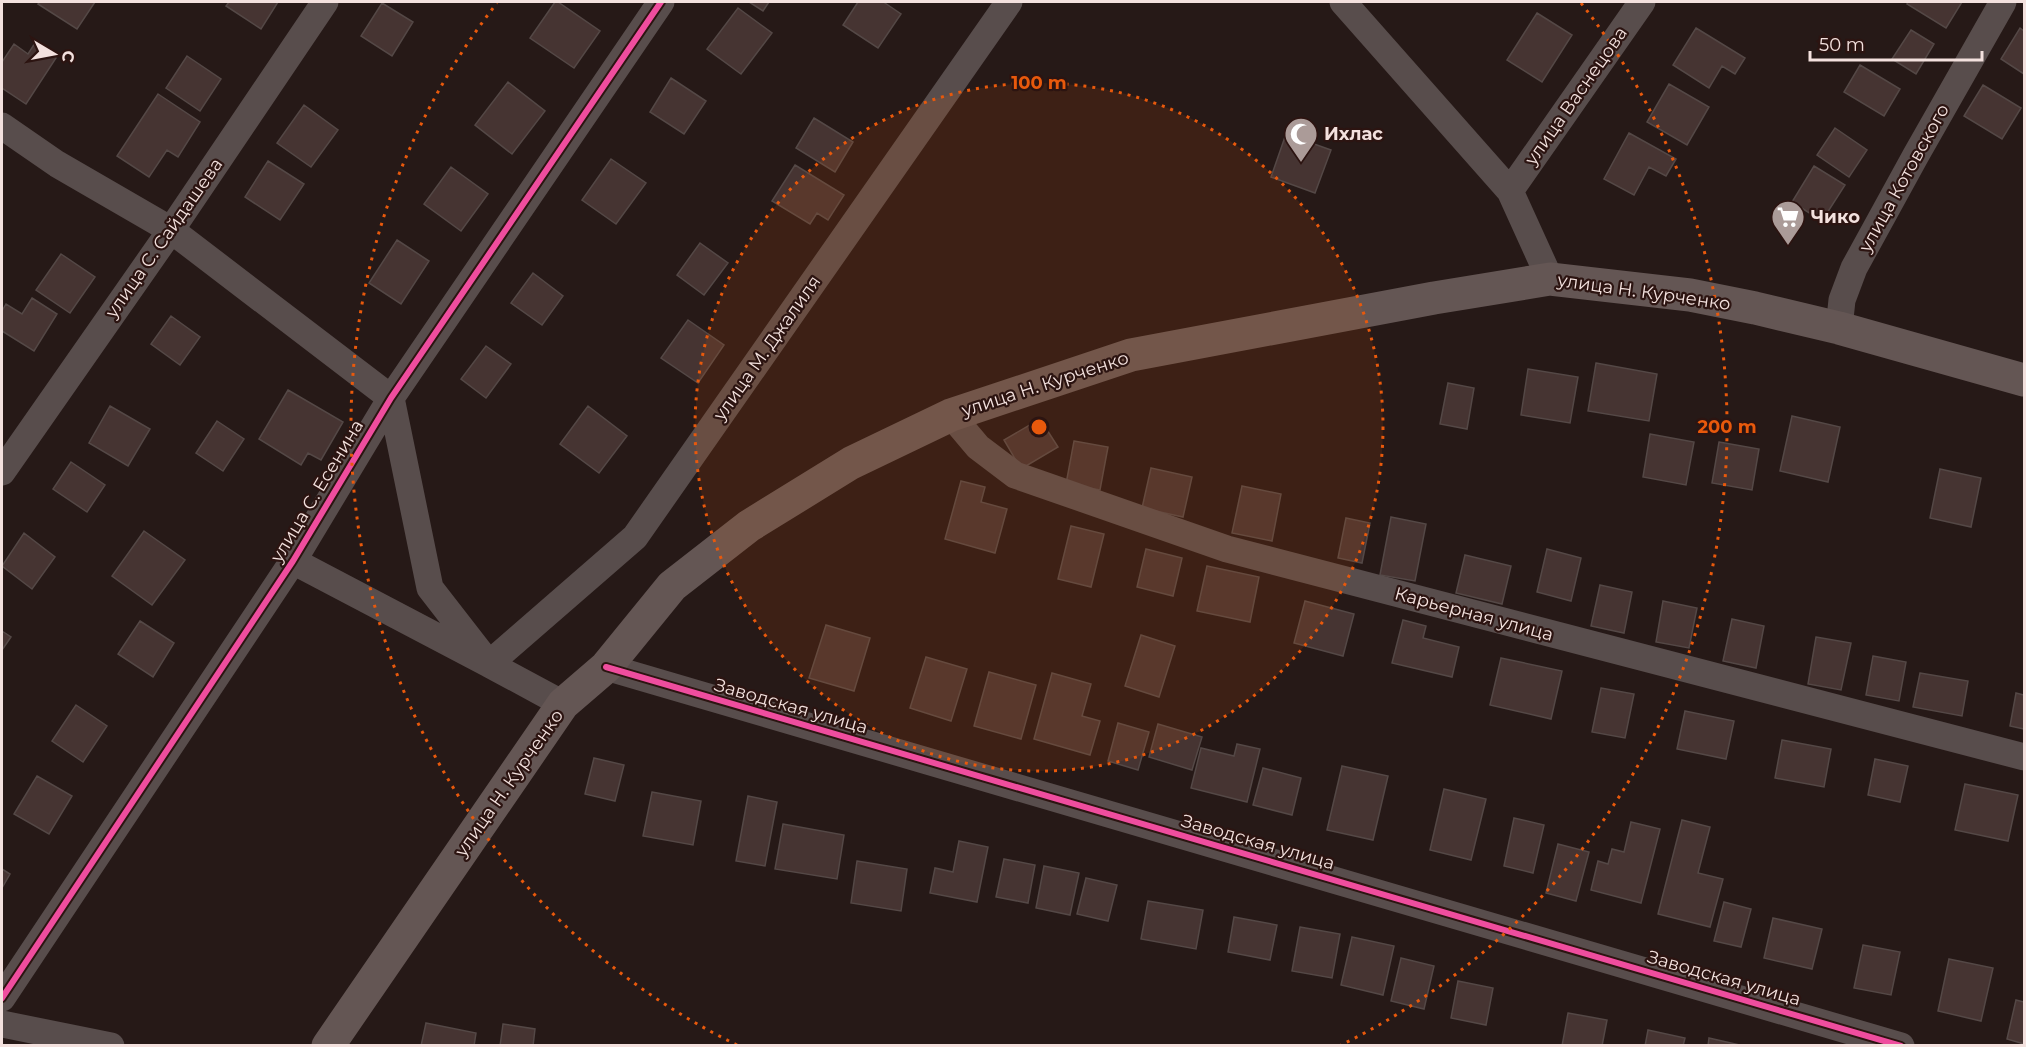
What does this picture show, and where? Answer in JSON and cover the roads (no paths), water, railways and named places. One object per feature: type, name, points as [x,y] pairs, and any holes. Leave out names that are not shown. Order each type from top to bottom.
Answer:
[{"type":"main road","name":"улица Н. Курченко","points":[[328,1046],[563,704],[606,667],[672,586],[749,526],[851,463],[951,415],[1131,355],[1422,300],[1550,279],[1690,295],[1839,328],[2025,380]]},
{"type":"street","name":"улица С. Сайдашева","points":[[2,472],[171,230],[325,2]]},
{"type":"street","name":"улица С. Есенина","points":[[2,998],[293,561],[391,398],[661,2]]},
{"type":"street","name":"улица М. Джалиля","points":[[489,664],[635,537],[1009,2]]},
{"type":"street","points":[[1343,2],[1510,191],[1550,279]]},
{"type":"street","name":"улица Васнецова","points":[[1510,191],[1642,2]]},
{"type":"street","name":"улица Котовского","points":[[1839,328],[1842,300],[1854,268],[2003,2]]},
{"type":"street","points":[[2,126],[57,164],[171,230],[391,398],[430,588],[489,664]]},
{"type":"street","name":"Карьерная улица","points":[[951,415],[978,447],[1015,475],[1227,549],[2025,757]]},
{"type":"street","points":[[293,561],[563,704]]},
{"type":"street","name":"Заводская улица","points":[[606,667],[1900,1046]]},
{"type":"street","points":[[2,1024],[111,1046]]},
{"type":"place","name":"Ихлас","points":[[1301,163]]},
{"type":"place","name":"Чико","points":[[1788,246]]}]
